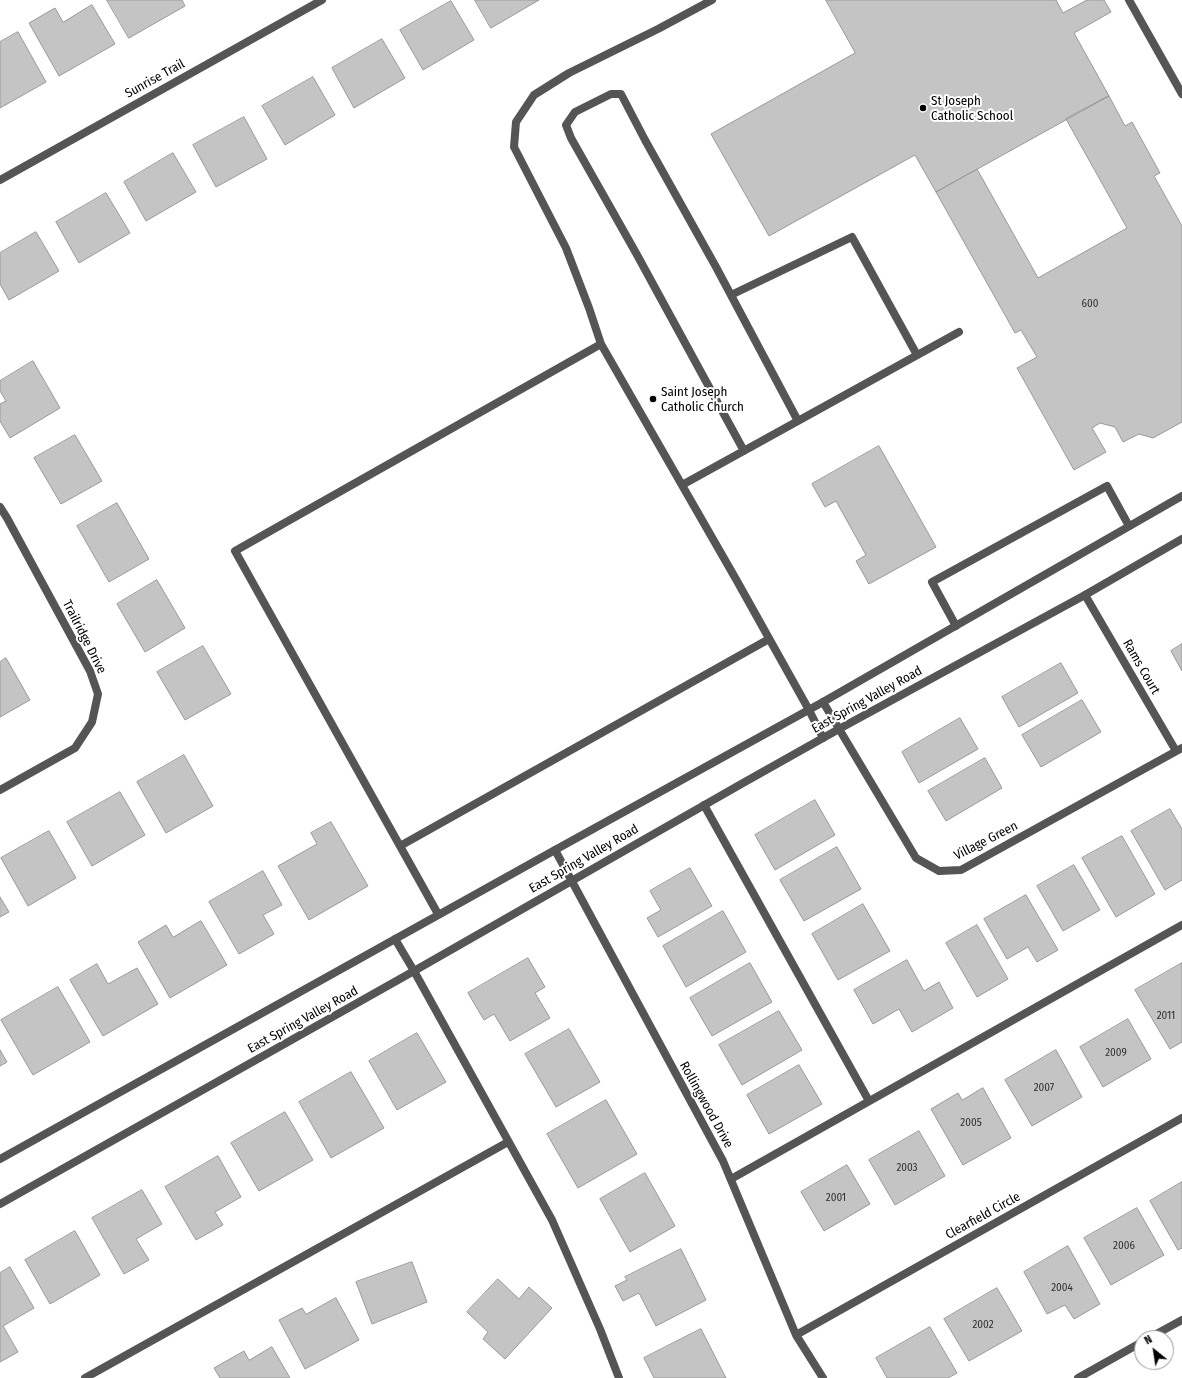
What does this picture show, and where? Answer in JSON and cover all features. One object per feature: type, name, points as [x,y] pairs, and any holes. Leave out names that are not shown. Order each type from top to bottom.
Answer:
[{"type":"street","name":"Sunrise Trail","points":[[0,180],[322,0]]},
{"type":"street","points":[[712,0],[570,73],[534,95],[516,122],[514,147],[566,248],[601,344],[769,638],[824,738]]},
{"type":"street","points":[[1129,0],[1182,94]]},
{"type":"street","points":[[744,451],[636,253],[570,138],[566,124],[576,112],[611,94],[621,94],[798,421]]},
{"type":"street","points":[[731,295],[852,236],[918,355]]},
{"type":"street","points":[[682,485],[959,332]]},
{"type":"street","points":[[438,914],[235,551],[601,344]]},
{"type":"street","points":[[956,626],[932,582],[1107,486],[1129,526]]},
{"type":"street","name":"East Spring Valley Road","points":[[0,1159],[438,914],[824,702],[1182,496]]},
{"type":"street","name":"Trailridge Drive","points":[[0,508],[7,518],[90,671],[98,694],[92,722],[75,748],[0,790]]},
{"type":"street","name":"East Spring Valley Road","points":[[0,1204],[839,729],[1084,595],[1182,539]]},
{"type":"street","name":"Rams Court","points":[[1084,595],[1179,749]]},
{"type":"street","points":[[400,846],[769,638]]},
{"type":"street","name":"Village Green","points":[[824,702],[916,858],[939,871],[961,870],[1179,749]]},
{"type":"street","points":[[704,806],[868,1102]]},
{"type":"street","name":"Rollingwood Drive","points":[[555,850],[720,1154],[796,1335],[823,1378]]},
{"type":"street","points":[[731,1179],[1182,925]]},
{"type":"street","points":[[395,939],[414,970],[552,1220],[598,1322],[620,1378]]},
{"type":"street","name":"Clearfield Circle","points":[[796,1335],[1182,1118]]},
{"type":"street","points":[[85,1378],[508,1142]]},
{"type":"street","points":[[1164,1330],[1182,1320]]},
{"type":"street","points":[[1078,1378],[1134,1346]]},
{"type":"building","points":[[107,0],[182,0],[185,6],[129,38]]},
{"type":"building","points":[[475,0],[539,0],[491,28]]},
{"type":"building","name":"St Joseph Catholic School","points":[[826,0],[1056,0],[1063,13],[1087,0],[1104,0],[1111,12],[1074,33],[1109,96],[936,192],[915,155],[769,236],[711,134],[855,53]]},
{"type":"building","points":[[451,1],[474,40],[423,70],[400,30]]},
{"type":"building","points":[[92,5],[115,44],[59,76],[29,23],[55,8],[63,22]]},
{"type":"building","points":[[18,32],[46,82],[0,108],[0,42]]},
{"type":"building","points":[[382,39],[405,78],[354,108],[332,68]]},
{"type":"building","points":[[313,77],[335,115],[285,145],[262,106]]},
{"type":"building","points":[[1109,96],[1125,126],[1132,122],[1160,173],[1154,176],[1182,226],[1182,422],[1153,438],[1139,434],[1123,442],[1115,427],[1100,423],[1092,428],[1106,452],[1074,470],[1017,368],[1037,357],[1021,330],[1015,333],[936,192],[977,169],[1038,278],[1127,228],[1066,119]]},
{"type":"building","points":[[244,117],[267,159],[216,187],[193,145]]},
{"type":"building","points":[[173,153],[196,192],[146,221],[124,182]]},
{"type":"building","points":[[106,193],[130,233],[79,263],[56,222]]},
{"type":"building","points":[[36,232],[59,271],[9,300],[0,284],[0,253]]},
{"type":"building","points":[[33,361],[60,408],[10,438],[0,421],[0,404],[6,401],[0,391],[0,381]]},
{"type":"building","points":[[75,435],[102,481],[61,504],[34,458]]},
{"type":"building","points":[[879,446],[936,547],[869,584],[856,561],[866,555],[836,501],[825,507],[812,484]]},
{"type":"building","points":[[117,503],[149,559],[109,582],[77,526]]},
{"type":"building","points":[[157,580],[185,628],[145,652],[117,604]]},
{"type":"building","points":[[1182,644],[1182,671],[1171,651]]},
{"type":"building","points":[[203,646],[231,694],[185,720],[157,672]]},
{"type":"building","points":[[6,658],[30,700],[0,717],[0,662]]},
{"type":"building","points":[[1061,663],[1078,693],[1019,727],[1002,697]]},
{"type":"building","points":[[1082,700],[1101,732],[1041,767],[1022,735]]},
{"type":"building","points":[[960,718],[978,749],[919,783],[902,752]]},
{"type":"building","points":[[184,755],[213,806],[166,833],[137,782]]},
{"type":"building","points":[[985,758],[1002,788],[946,821],[928,791]]},
{"type":"building","points":[[120,792],[145,835],[92,866],[67,822]]},
{"type":"building","points":[[815,800],[835,835],[775,870],[755,835]]},
{"type":"building","points":[[1170,809],[1182,829],[1182,880],[1165,890],[1131,831]]},
{"type":"building","points":[[331,822],[368,886],[309,920],[278,866],[317,844],[311,833]]},
{"type":"building","points":[[49,831],[76,878],[28,906],[1,858]]},
{"type":"building","points":[[1122,836],[1155,894],[1116,917],[1082,858]]},
{"type":"building","points":[[837,847],[861,889],[804,921],[780,880]]},
{"type":"building","points":[[1074,865],[1100,910],[1063,931],[1037,886]]},
{"type":"building","points":[[690,868],[712,906],[658,937],[647,918],[661,910],[650,891]]},
{"type":"building","points":[[263,871],[282,905],[263,915],[274,934],[239,954],[209,902]]},
{"type":"building","points":[[1026,895],[1058,950],[1037,962],[1028,947],[1007,959],[984,919]]},
{"type":"building","points":[[0,897],[9,912],[0,917]]},
{"type":"building","points":[[863,904],[890,951],[838,980],[812,934]]},
{"type":"building","points":[[723,911],[746,952],[686,987],[663,946]]},
{"type":"building","points":[[201,921],[227,965],[170,998],[138,942],[166,925],[173,937]]},
{"type":"building","points":[[977,925],[1008,979],[977,997],[946,943]]},
{"type":"building","points":[[528,958],[545,987],[535,993],[550,1018],[510,1041],[494,1014],[484,1020],[468,993]]},
{"type":"building","points":[[907,960],[924,991],[939,982],[953,1008],[912,1032],[899,1009],[873,1024],[854,990]]},
{"type":"building","points":[[750,963],[772,1002],[712,1036],[690,998]]},
{"type":"building","points":[[1182,963],[1182,1042],[1170,1049],[1135,990]]},
{"type":"building","points":[[97,964],[108,984],[137,968],[158,1004],[103,1036],[70,980]]},
{"type":"building","points":[[58,987],[90,1042],[33,1075],[1,1020]]},
{"type":"building","points":[[779,1011],[802,1050],[742,1085],[719,1045]]},
{"type":"building","points":[[1128,1019],[1151,1059],[1103,1087],[1080,1047]]},
{"type":"building","points":[[569,1029],[600,1082],[556,1107],[525,1054]]},
{"type":"building","points":[[417,1033],[446,1082],[397,1110],[369,1061]]},
{"type":"building","points":[[0,1050],[7,1062],[0,1066]]},
{"type":"building","points":[[1056,1050],[1082,1097],[1032,1126],[1005,1080]]},
{"type":"building","points":[[799,1065],[822,1104],[769,1134],[747,1095]]},
{"type":"building","points":[[351,1072],[384,1128],[331,1158],[299,1102]]},
{"type":"building","points":[[983,1088],[1011,1138],[963,1165],[931,1109],[958,1093],[962,1100]]},
{"type":"building","points":[[606,1100],[637,1154],[578,1188],[547,1134]]},
{"type":"building","points":[[285,1112],[313,1160],[259,1191],[231,1143]]},
{"type":"building","points":[[919,1131],[945,1176],[895,1205],[869,1160]]},
{"type":"building","points":[[218,1156],[241,1197],[215,1212],[223,1225],[196,1240],[165,1187]]},
{"type":"building","points":[[847,1165],[870,1204],[824,1231],[801,1192]]},
{"type":"building","points":[[645,1173],[675,1226],[630,1252],[600,1199]]},
{"type":"building","points":[[1182,1182],[1182,1248],[1178,1250],[1150,1201]]},
{"type":"building","points":[[142,1190],[162,1224],[136,1239],[149,1260],[124,1274],[92,1218]]},
{"type":"building","points":[[1137,1208],[1164,1255],[1111,1285],[1084,1238]]},
{"type":"building","points":[[75,1231],[100,1275],[50,1304],[25,1260]]},
{"type":"building","points":[[1068,1246],[1100,1304],[1074,1319],[1065,1305],[1047,1314],[1024,1272]]},
{"type":"building","points":[[681,1249],[706,1300],[656,1326],[639,1293],[623,1301],[615,1286],[627,1280],[625,1277]]},
{"type":"building","points":[[412,1262],[427,1302],[372,1324],[356,1282]]},
{"type":"building","points":[[10,1267],[34,1308],[3,1326],[18,1352],[0,1362],[0,1273]]},
{"type":"building","points":[[498,1279],[519,1299],[529,1287],[552,1308],[505,1359],[483,1339],[488,1332],[467,1312]]},
{"type":"building","points":[[997,1288],[1022,1331],[969,1361],[944,1319]]},
{"type":"building","points":[[336,1298],[359,1340],[305,1369],[279,1320],[302,1308],[306,1314]]},
{"type":"building","points":[[930,1327],[957,1373],[948,1378],[887,1378],[876,1358]]},
{"type":"building","points":[[701,1329],[726,1378],[654,1378],[644,1358]]},
{"type":"building","points":[[272,1347],[290,1378],[220,1378],[214,1368],[244,1351],[249,1360]]},
{"type":"place","name":"St Joseph Catholic School","points":[[923,108]]},
{"type":"place","name":"Saint Joseph Catholic Church","points":[[653,399]]}]
